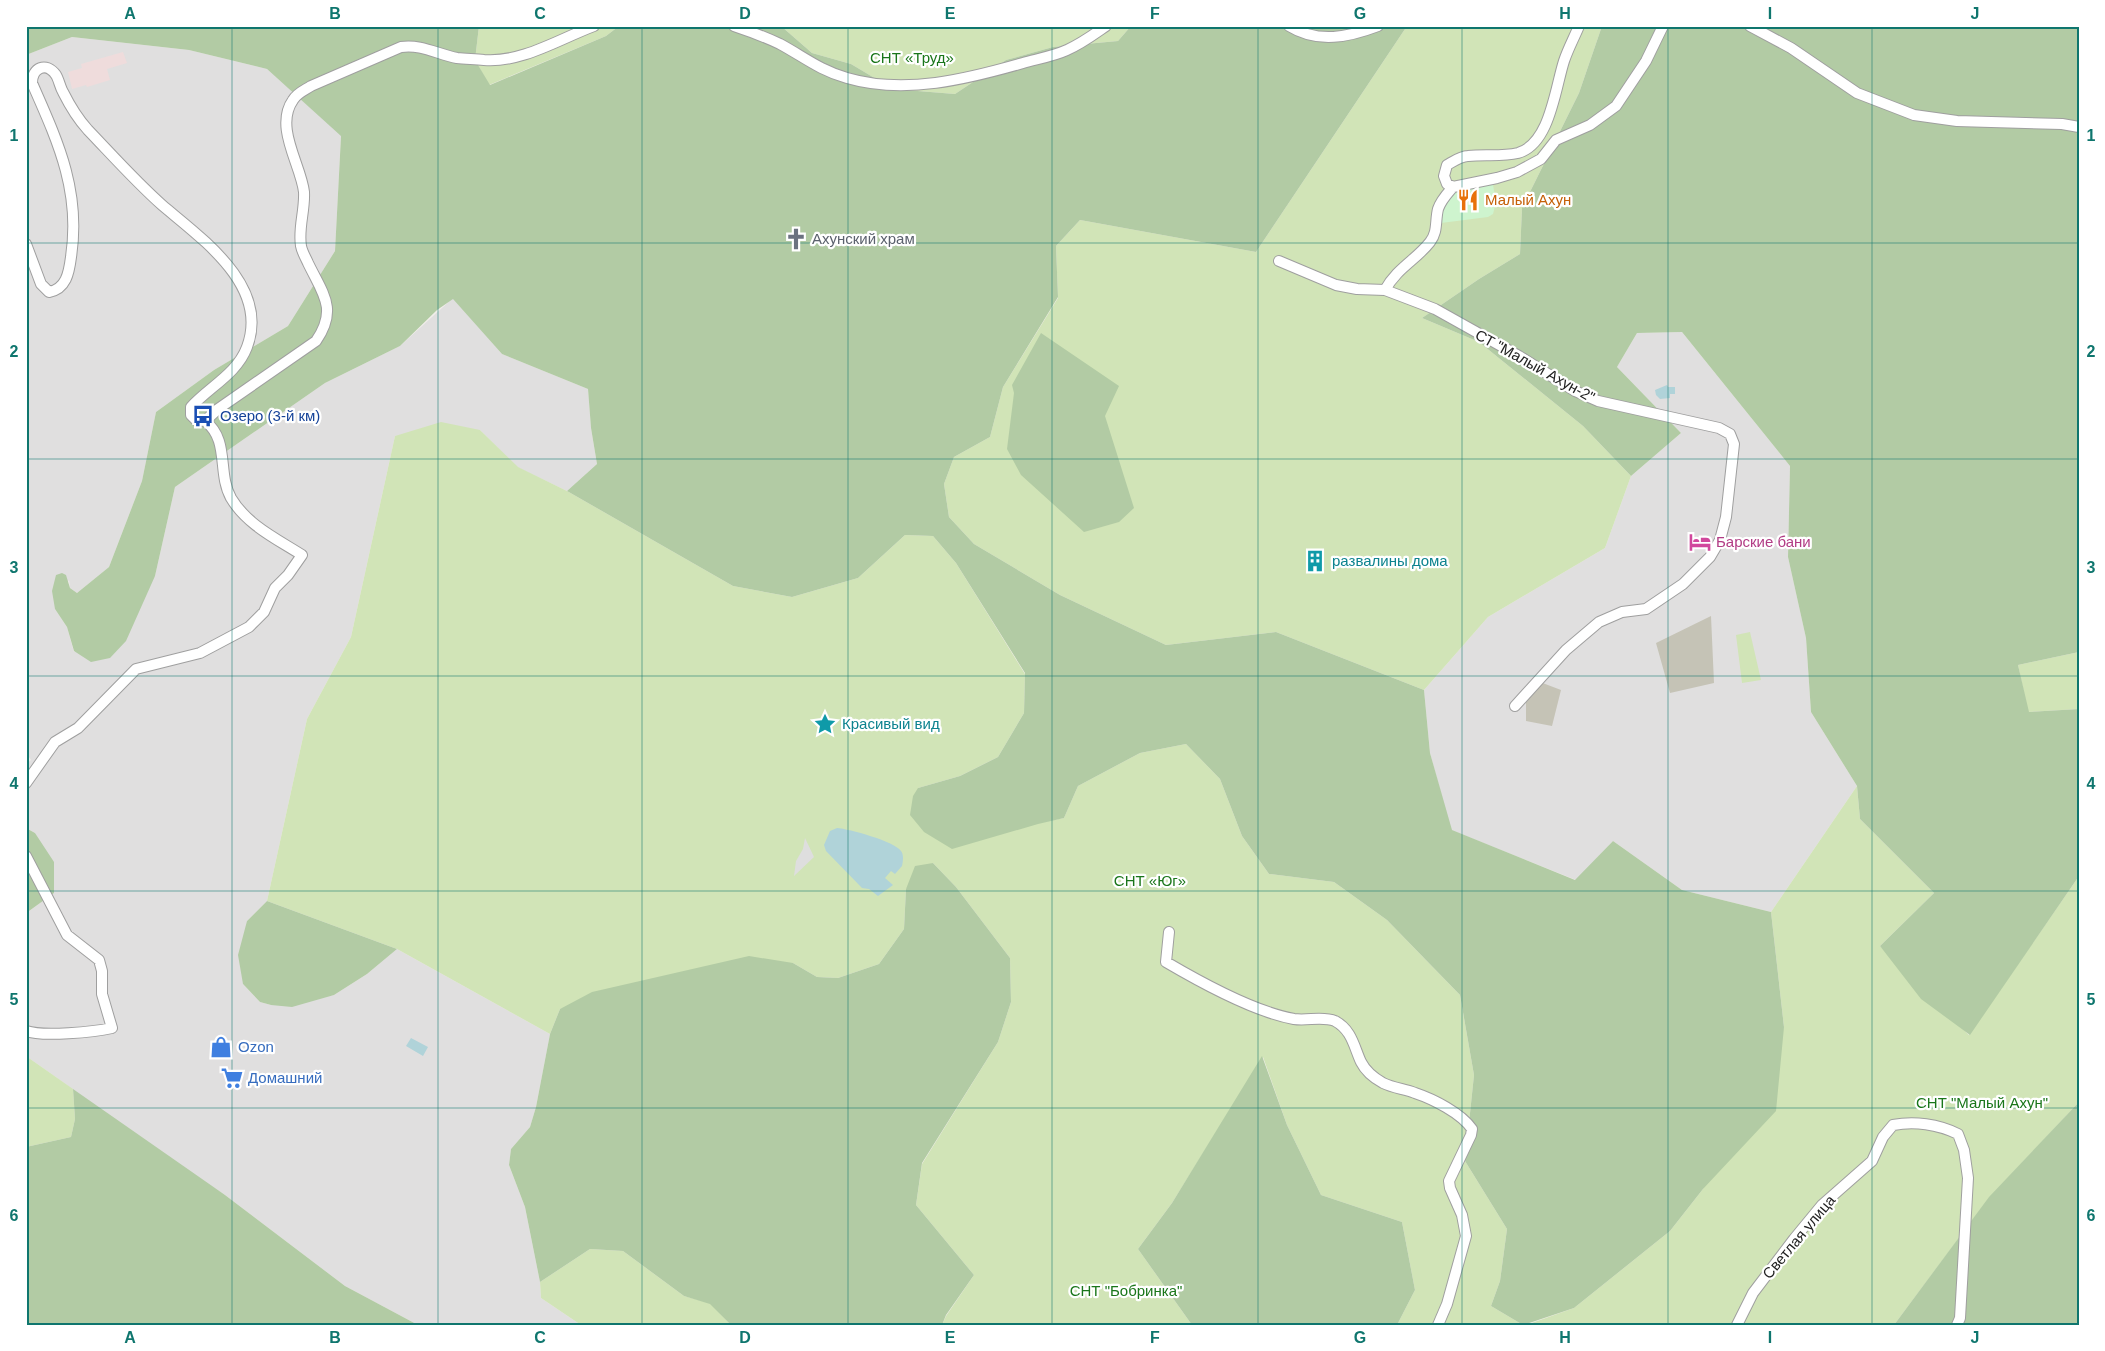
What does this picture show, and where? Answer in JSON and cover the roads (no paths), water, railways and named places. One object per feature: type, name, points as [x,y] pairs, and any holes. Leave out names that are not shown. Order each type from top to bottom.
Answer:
[{"type":"street","points":[[205,421],[218,409],[316,341],[324,330],[328,316],[326,301],[301,248],[300,227],[304,209],[304,192],[288,143],[286,124],[292,100],[311,86],[401,47],[411,46],[457,58],[505,59],[522,56],[594,26]]},
{"type":"street","points":[[734,26],[781,45],[826,71],[869,83],[903,86],[935,84],[1002,69],[1066,51],[1089,39],[1106,26]]},
{"type":"street","points":[[1289,26],[1315,36],[1336,38],[1378,26]]},
{"type":"street","points":[[1579,26],[1564,61],[1556,96],[1543,130],[1526,150],[1504,156],[1467,156],[1447,165],[1444,176],[1447,184],[1454,187],[1517,172],[1541,159],[1556,140],[1590,125],[1616,106],[1646,61],[1663,26]]},
{"type":"street","points":[[1750,26],[1791,48],[1857,93],[1914,116],[1957,121],[2044,123],[2079,127]]},
{"type":"street","points":[[26,244],[41,284],[49,292],[57,291],[63,285],[69,270],[74,217],[72,191],[63,156],[32,83],[32,74],[36,70],[49,68],[56,74],[62,91],[77,118],[162,204],[210,245],[231,270],[246,294],[253,321],[247,347],[238,364],[191,407],[191,414],[196,420],[205,421],[213,427],[220,441],[225,481],[230,496],[239,511],[248,520],[302,555],[288,575],[275,588],[264,612],[248,627],[200,653],[136,669],[78,728],[55,742],[26,783]]},
{"type":"street","points":[[1385,290],[1391,279],[1430,242],[1436,232],[1440,204],[1454,187]]},
{"type":"street","name":"СТ \"Малый Ахун-2\"","points":[[1279,261],[1336,285],[1357,289],[1385,290],[1435,309],[1519,356],[1575,391],[1598,401],[1719,428],[1730,434],[1734,444],[1726,517],[1720,540],[1710,557],[1683,584],[1646,609],[1622,612],[1599,622],[1566,650],[1515,706]]},
{"type":"street","points":[[26,856],[67,935],[99,960],[102,971],[102,994],[112,1028],[95,1032],[42,1033],[26,1031]]},
{"type":"street","points":[[1168,932],[1166,962],[1197,980],[1263,1010],[1294,1019],[1333,1020],[1340,1024],[1351,1036],[1361,1063],[1367,1071],[1383,1083],[1415,1093],[1445,1107],[1467,1122],[1472,1129],[1471,1135],[1448,1182],[1462,1215],[1466,1236],[1447,1304],[1438,1325]]},
{"type":"street","name":"Светлая улица","points":[[1737,1325],[1753,1294],[1822,1205],[1872,1161],[1883,1137],[1893,1125],[1906,1122],[1948,1129],[1958,1134],[1964,1150],[1968,1178],[1960,1318],[1957,1325]]},
{"type":"water","points":[[1667,385],[1668,387],[1675,387],[1675,394],[1670,394],[1670,398],[1660,399],[1656,395],[1655,390]]},
{"type":"water","points":[[837,828],[861,833],[890,843],[901,851],[903,856],[902,866],[895,874],[891,871],[885,878],[893,885],[878,896],[869,889],[862,888],[826,851],[824,845],[830,831]]},
{"type":"water","points":[[411,1038],[428,1047],[423,1056],[406,1046]]},
{"type":"place","name":"Малый Ахун","points":[[1468,200]]},
{"type":"place","name":"Ахунский храм","points":[[796,239]]},
{"type":"place","name":"Озеро (3-й км)","points":[[203,416]]},
{"type":"place","name":"Барские бани","points":[[1700,542]]},
{"type":"place","name":"развалины дома","points":[[1315,561]]},
{"type":"place","name":"Красивый вид","points":[[825,724]]},
{"type":"place","name":"Ozon","points":[[221,1047]]},
{"type":"place","name":"Домашний","points":[[232,1078]]},
{"type":"park label","name":"СНТ «Труд»","points":[[912,58]]},
{"type":"park label","name":"СНТ «Юг»","points":[[1150,881]]},
{"type":"park label","name":"СНТ \"Малый Ахун\"","points":[[1982,1103]]},
{"type":"park label","name":"СНТ \"Бобринка\"","points":[[1126,1291]]}]
